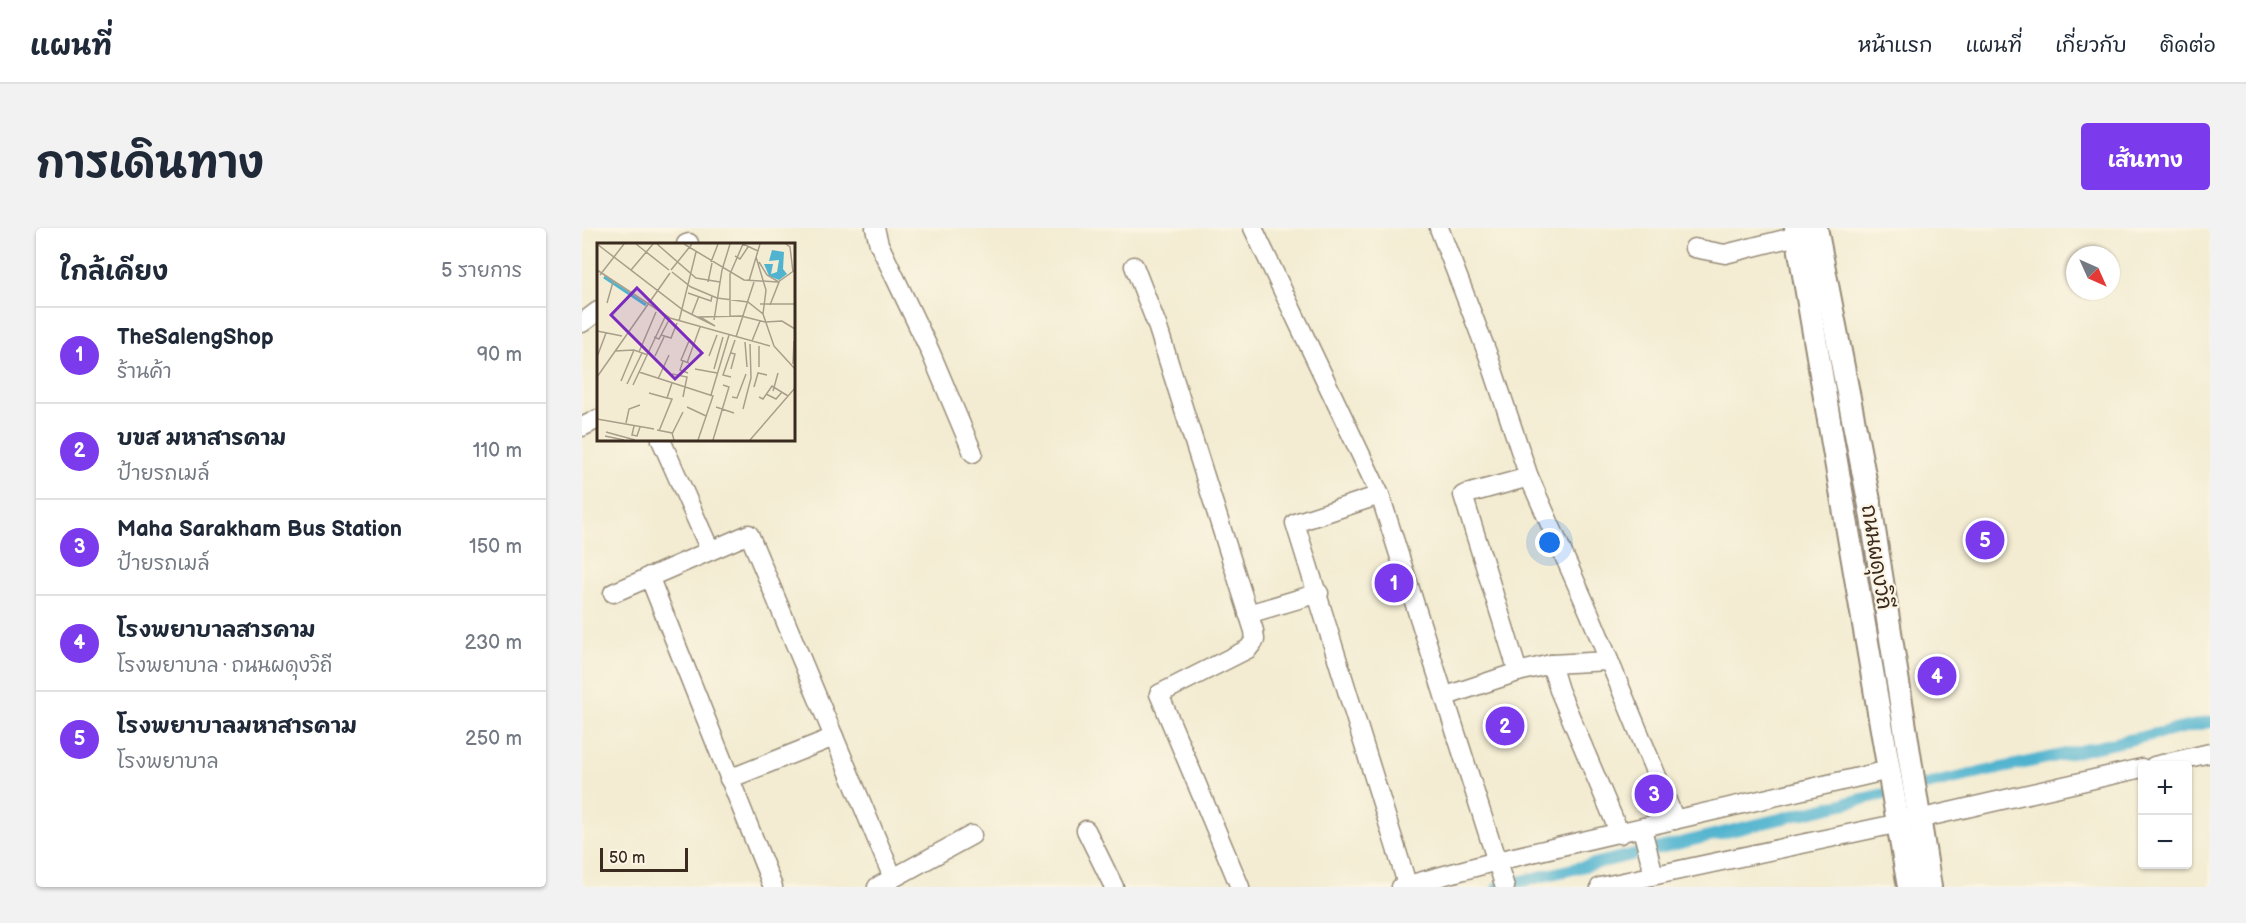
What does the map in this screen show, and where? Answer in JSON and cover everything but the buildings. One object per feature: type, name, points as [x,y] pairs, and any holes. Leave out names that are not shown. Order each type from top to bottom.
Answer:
[{"type":"main road","name":"ถนนผดุงวิถี","points":[[1803,231],[1890,777],[1909,814],[1930,887]]},
{"type":"main road","name":"ถนนผดุงวิถี","points":[[1803,231],[1871,511],[1886,616],[1914,778],[1909,814],[1909,887]]},
{"type":"street","points":[[875,228],[879,244],[930,351],[973,453]]},
{"type":"street","points":[[1253,228],[1380,495],[1446,696],[1505,887]]},
{"type":"street","points":[[1438,228],[1488,355],[1529,477],[1610,662],[1675,820]]},
{"type":"street","points":[[1694,248],[1725,254],[1803,231]]},
{"type":"street","points":[[1134,266],[1157,325],[1255,640],[1248,649],[1159,694],[1240,887]]},
{"type":"street","points":[[582,323],[597,311]]},
{"type":"street","points":[[582,427],[597,420]]},
{"type":"street","points":[[661,441],[710,550]]},
{"type":"street","points":[[1518,672],[1463,495],[1529,477]]},
{"type":"street","points":[[1380,495],[1295,523],[1319,593],[1406,886],[1497,861],[1675,820],[1890,777]]},
{"type":"street","points":[[613,593],[748,534],[834,737],[885,882],[972,835]]},
{"type":"street","points":[[649,576],[773,887]]},
{"type":"street","points":[[1248,614],[1319,593]]},
{"type":"street","points":[[1446,696],[1518,672],[1551,664],[1610,662]]},
{"type":"street","points":[[1551,664],[1559,690],[1620,834]]},
{"type":"street","points":[[729,779],[834,737]]},
{"type":"street","points":[[2173,761],[2210,753]]},
{"type":"street","points":[[1600,887],[1909,814],[2138,769]]},
{"type":"street","points":[[1642,828],[1654,875]]},
{"type":"street","points":[[1086,830],[1114,887]]},
{"type":"waterway","points":[[1498,887],[1871,797],[2210,722]]},
{"type":"place","name":"โรงพยาบาลมหาสารคาม","points":[[1985,540]]},
{"type":"place","name":"TheSalengShop","points":[[1394,583]]},
{"type":"place","name":"โรงพยาบาลสารคาม","points":[[1937,676]]},
{"type":"place","name":"บขส มหาสารคาม","points":[[1505,726]]},
{"type":"place","name":"Maha Sarakham Bus Station","points":[[1654,794]]}]
